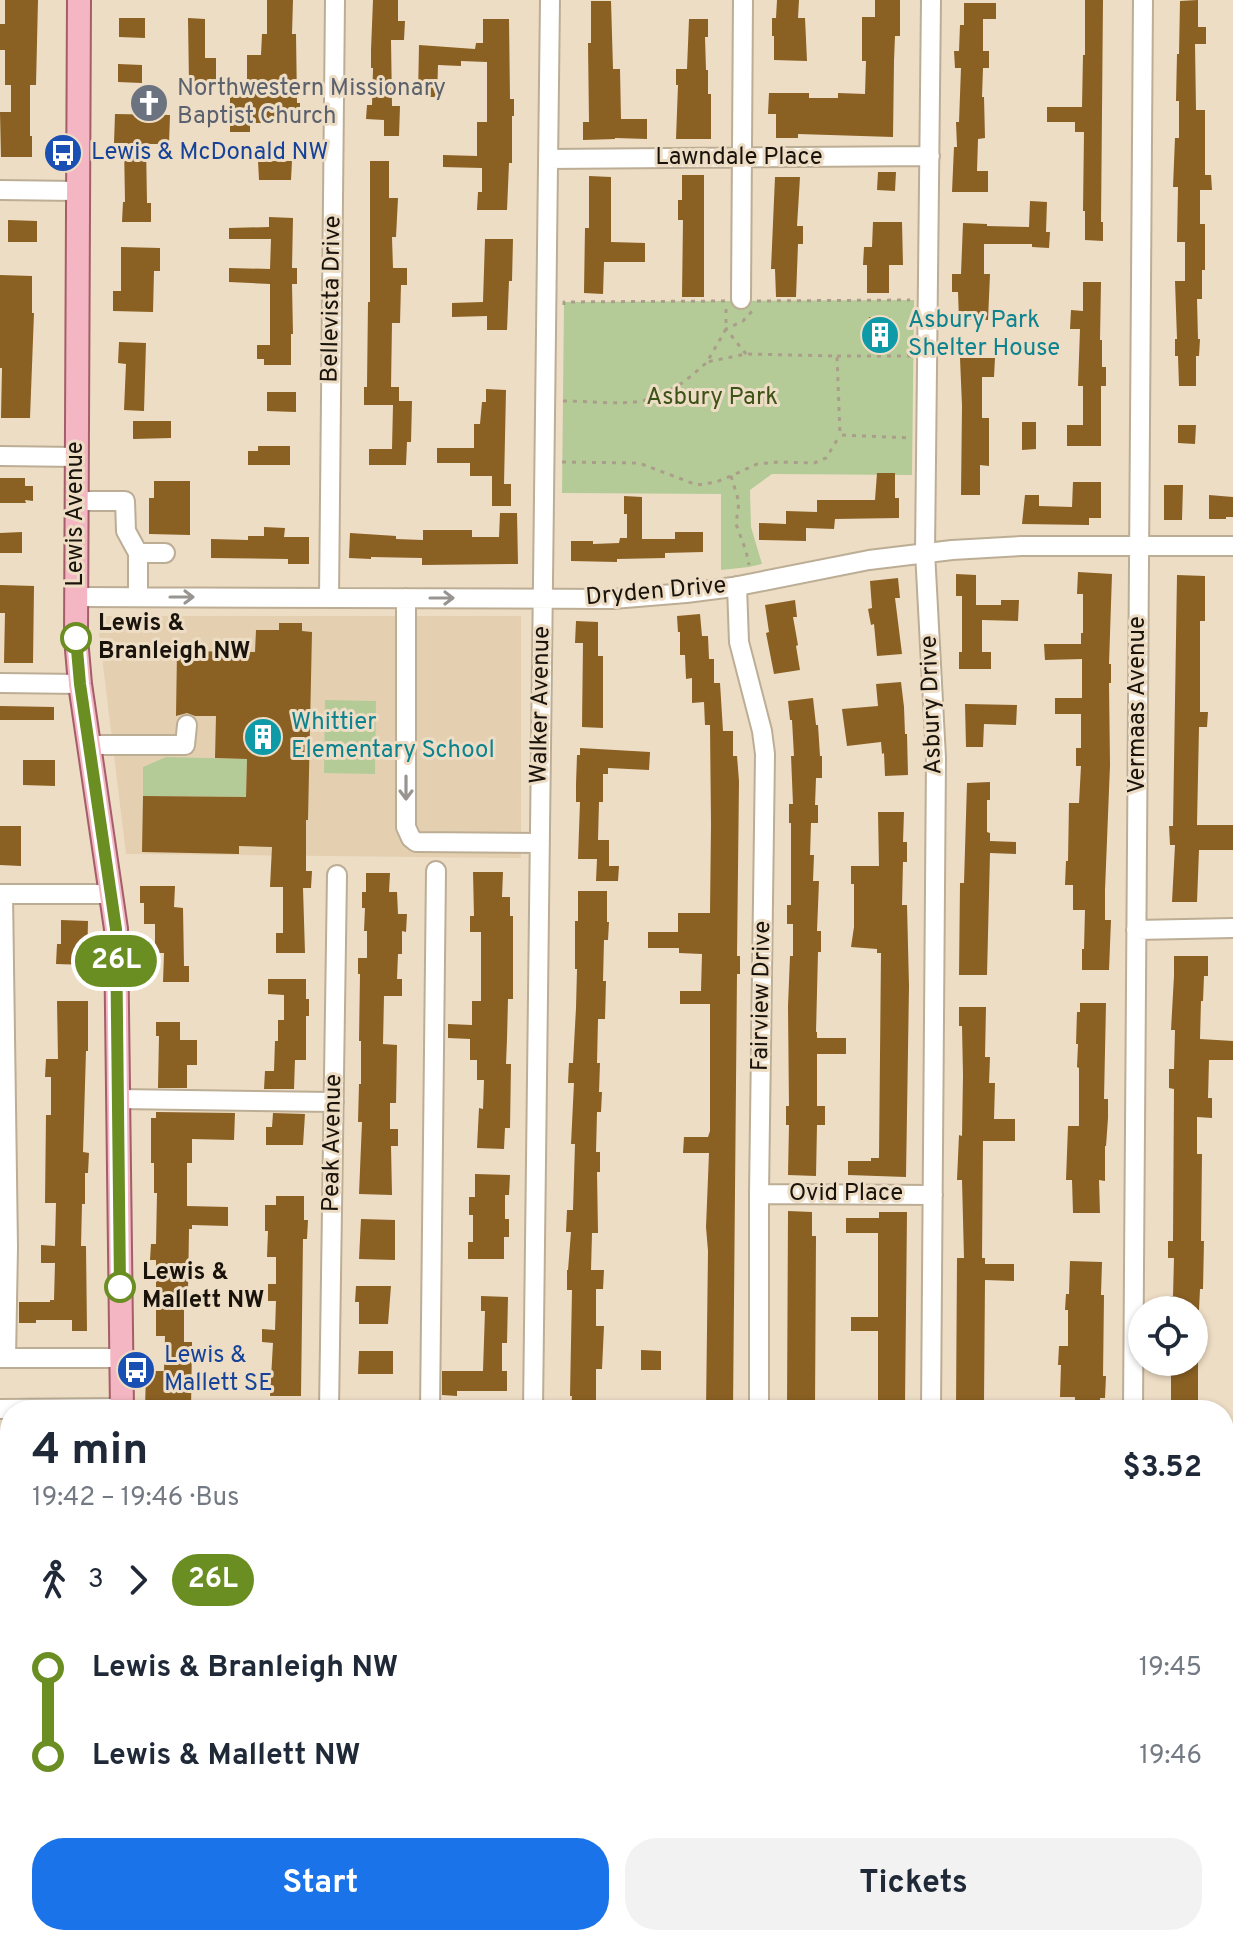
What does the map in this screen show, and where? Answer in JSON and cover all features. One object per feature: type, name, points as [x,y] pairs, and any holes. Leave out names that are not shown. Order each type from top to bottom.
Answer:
[{"type":"main road","name":"Lewis Avenue","points":[[79,0],[76,597],[80,684],[116,929],[122,1400]]},
{"type":"street","name":"Bellevista Drive","points":[[329,598],[335,0]]},
{"type":"street","name":"Walker Avenue","points":[[533,1400],[550,0]]},
{"type":"street","points":[[734,300],[743,158],[743,0]]},
{"type":"street","name":"Asbury Drive","points":[[931,0],[925,552],[936,758],[931,1400]]},
{"type":"street","name":"Vermaas Avenue","points":[[1133,1400],[1143,0]]},
{"type":"street","name":"Lawndale Place","points":[[548,159],[930,156]]},
{"type":"street","points":[[0,190],[78,191]]},
{"type":"street","points":[[0,456],[77,457]]},
{"type":"street","points":[[76,501],[126,492],[126,531],[138,553],[138,597]]},
{"type":"street","name":"Dryden Drive","points":[[76,597],[613,599],[737,586],[925,552],[986,547],[1233,546]]},
{"type":"street","points":[[138,553],[165,553]]},
{"type":"street","name":"Fairview Drive","points":[[737,586],[739,642],[765,754],[759,1400]]},
{"type":"street","points":[[406,598],[408,833],[416,842],[540,843]]},
{"type":"street","points":[[0,683],[80,684]]},
{"type":"street","points":[[89,745],[185,745],[187,725]]},
{"type":"street","points":[[430,1400],[436,871]]},
{"type":"street","name":"Peak Avenue","points":[[329,1400],[337,875]]},
{"type":"street","points":[[111,894],[2,894],[8,1247],[3,1358],[121,1358]]},
{"type":"street","points":[[1136,930],[1233,928]]},
{"type":"street","points":[[119,1099],[334,1102]]},
{"type":"street","name":"Ovid Place","points":[[759,1194],[933,1195]]},
{"type":"path","points":[[563,401],[639,402],[685,382],[707,362],[726,329],[734,300],[564,302],[564,316]]},
{"type":"path","points":[[726,329],[751,314],[754,301],[914,300]]},
{"type":"path","points":[[726,329],[746,354]]},
{"type":"path","points":[[707,362],[746,354],[914,356]]},
{"type":"path","points":[[562,462],[639,463],[697,485],[716,482],[757,464],[814,463],[826,458],[840,435],[837,356]]},
{"type":"path","points":[[840,435],[913,438]]},
{"type":"path","points":[[731,476],[739,502],[736,524],[749,567]]},
{"type":"shaded area","points":[[97,616],[521,616],[521,858],[126,854]]},
{"type":"green space","name":"Asbury Park","points":[[914,300],[912,475],[772,474],[750,490],[751,527],[762,564],[721,570],[721,494],[562,493],[564,302]]},
{"type":"green space","points":[[325,700],[376,701],[375,774],[324,773]]},
{"type":"green space","points":[[166,757],[247,759],[246,797],[143,796],[143,767]]},
{"type":"building","points":[[5,0],[38,0],[36,85],[30,85],[32,157],[1,157],[0,112],[11,112],[11,85],[5,85],[5,50],[0,50],[0,24],[5,24]]},
{"type":"building","points":[[267,0],[293,0],[292,34],[296,34],[300,123],[250,123],[250,132],[230,132],[230,82],[247,82],[247,55],[261,55],[262,34],[267,34]]},
{"type":"building","points":[[373,0],[398,0],[398,21],[405,21],[404,40],[391,40],[392,106],[400,106],[399,136],[384,136],[384,120],[366,119],[367,105],[372,105]]},
{"type":"building","points":[[777,0],[799,0],[798,18],[805,18],[807,61],[774,60],[772,18],[776,18]]},
{"type":"building","points":[[875,0],[900,0],[900,36],[895,36],[893,137],[798,134],[798,138],[776,138],[776,114],[768,114],[769,93],[809,93],[809,98],[838,98],[838,93],[865,94],[862,17],[875,17]]},
{"type":"building","points":[[1085,0],[1103,0],[1103,241],[1085,240],[1084,132],[1075,132],[1075,122],[1047,122],[1047,107],[1082,107]]},
{"type":"building","points":[[1198,0],[1198,27],[1206,27],[1206,44],[1195,44],[1196,110],[1205,110],[1205,175],[1211,175],[1212,190],[1200,190],[1200,224],[1205,224],[1205,270],[1202,270],[1202,299],[1197,299],[1200,339],[1199,356],[1196,356],[1196,386],[1179,386],[1178,356],[1175,356],[1175,281],[1185,281],[1185,242],[1177,242],[1178,187],[1173,187],[1175,138],[1179,138],[1177,54],[1180,1]]},
{"type":"building","points":[[591,1],[611,1],[613,69],[620,69],[621,119],[647,119],[647,139],[583,140],[583,122],[589,122]]},
{"type":"building","points":[[964,3],[996,3],[996,19],[983,19],[983,51],[989,51],[989,68],[983,68],[985,138],[978,139],[977,171],[988,171],[988,192],[952,192],[961,68],[955,68],[954,51],[959,51]]},
{"type":"building","points":[[119,18],[145,18],[145,38],[119,37]]},
{"type":"building","points":[[188,18],[205,19],[205,58],[216,58],[216,83],[189,83]]},
{"type":"building","points":[[483,19],[509,19],[510,99],[514,99],[514,116],[507,210],[477,210],[478,192],[482,192],[482,168],[443,167],[443,155],[477,156],[477,122],[487,122],[487,62],[461,61],[461,66],[438,65],[437,97],[418,97],[419,45],[475,49],[476,43],[483,43]]},
{"type":"building","points":[[689,19],[708,19],[708,37],[705,37],[708,94],[711,94],[711,139],[676,139],[676,69],[687,69]]},
{"type":"building","points":[[118,64],[142,65],[142,83],[118,82]]},
{"type":"building","points":[[115,114],[170,115],[169,144],[146,144],[147,203],[151,203],[151,222],[122,222],[125,202],[124,143],[114,143]]},
{"type":"building","points":[[258,161],[292,161],[291,180],[259,180]]},
{"type":"building","points":[[370,161],[389,161],[389,198],[398,198],[396,237],[392,237],[393,268],[407,268],[407,285],[401,285],[400,323],[392,323],[391,387],[399,387],[399,401],[412,401],[411,442],[407,442],[406,465],[369,465],[369,449],[392,449],[393,405],[364,405],[370,302]]},
{"type":"building","points":[[878,172],[896,172],[895,191],[877,190]]},
{"type":"building","points":[[682,175],[704,175],[704,297],[682,297],[683,220],[678,220],[678,200],[682,200]]},
{"type":"building","points":[[589,176],[611,177],[611,242],[645,243],[645,262],[604,262],[603,294],[584,293]]},
{"type":"building","points":[[775,177],[800,177],[797,226],[803,226],[803,244],[798,244],[796,297],[776,297],[775,269],[771,269]]},
{"type":"building","points":[[1030,201],[1047,202],[1049,248],[1032,247],[1032,244],[984,244],[984,274],[990,274],[988,320],[959,320],[958,292],[952,292],[952,274],[961,274],[963,223],[1029,227]]},
{"type":"building","points":[[269,217],[293,218],[292,268],[297,268],[297,284],[292,284],[291,365],[264,365],[264,359],[257,359],[257,345],[270,345],[270,284],[229,282],[229,268],[270,269],[271,239],[229,239],[229,228],[269,227]]},
{"type":"building","points":[[8,220],[37,221],[37,242],[8,242]]},
{"type":"building","points":[[873,222],[902,222],[903,265],[889,265],[889,293],[867,293],[864,247],[872,247]]},
{"type":"building","points":[[485,239],[513,239],[507,330],[487,330],[487,316],[452,317],[452,303],[483,302]]},
{"type":"building","points":[[121,247],[160,248],[160,271],[154,271],[153,312],[113,311],[113,291],[121,291]]},
{"type":"building","points":[[0,275],[32,276],[34,313],[30,418],[1,418]]},
{"type":"building","points":[[1083,282],[1101,282],[1100,340],[1102,367],[1106,367],[1106,386],[1101,386],[1101,446],[1067,446],[1067,425],[1083,425],[1083,386],[1078,386],[1080,329],[1070,329],[1071,310],[1083,311]]},
{"type":"building","name":"Asbury Park Shelter House","points":[[869,317],[890,317],[890,352],[869,352]]},
{"type":"building","points":[[119,342],[146,343],[144,411],[124,410],[126,364],[118,363]]},
{"type":"building","points":[[960,358],[995,358],[994,377],[982,377],[982,418],[989,418],[989,466],[980,465],[980,495],[961,495]]},
{"type":"building","points":[[486,389],[506,390],[504,484],[511,484],[511,506],[492,506],[492,476],[470,476],[470,463],[437,463],[437,448],[474,448],[474,424],[480,424]]},
{"type":"building","points":[[267,392],[296,392],[296,412],[267,411]]},
{"type":"building","points":[[133,421],[171,421],[171,438],[133,439]]},
{"type":"building","points":[[1022,422],[1036,422],[1036,449],[1022,450]]},
{"type":"building","points":[[1178,425],[1196,425],[1195,444],[1178,443]]},
{"type":"building","points":[[258,446],[290,446],[290,465],[248,465],[248,451],[258,451]]},
{"type":"building","points":[[877,473],[895,473],[899,518],[835,519],[834,529],[806,528],[806,541],[759,540],[759,523],[786,524],[786,511],[817,512],[817,500],[875,500]]},
{"type":"building","points":[[0,478],[25,478],[25,486],[33,486],[33,501],[0,503]]},
{"type":"building","points":[[154,481],[190,481],[190,535],[149,534],[149,498],[154,498]]},
{"type":"building","points":[[1073,482],[1101,482],[1101,518],[1089,518],[1089,525],[1022,524],[1025,495],[1039,495],[1039,506],[1072,507]]},
{"type":"building","points":[[1164,485],[1183,485],[1182,520],[1164,520]]},
{"type":"building","points":[[1209,495],[1233,497],[1233,517],[1209,519]]},
{"type":"building","points":[[624,496],[642,497],[642,539],[675,539],[675,532],[703,532],[703,552],[665,553],[665,558],[617,559],[617,562],[571,561],[571,541],[619,543],[620,538],[627,538]]},
{"type":"building","points":[[500,513],[517,513],[518,564],[422,565],[422,558],[349,558],[350,533],[423,540],[423,530],[472,530],[472,537],[499,537]]},
{"type":"building","points":[[264,527],[285,528],[284,537],[309,537],[309,564],[288,564],[288,559],[211,558],[211,539],[248,540],[248,536],[264,536]]},
{"type":"building","points":[[22,532],[22,553],[0,553],[0,533]]},
{"type":"building","points":[[1078,572],[1112,574],[1105,890],[1105,920],[1111,920],[1109,970],[1082,970],[1085,910],[1073,910],[1073,885],[1065,885],[1069,803],[1079,803],[1081,766],[1076,766],[1076,748],[1081,748],[1081,714],[1055,714],[1055,698],[1082,698],[1082,659],[1045,660],[1044,644],[1081,644],[1083,594],[1077,594]]},
{"type":"building","points":[[956,574],[976,575],[976,605],[1001,605],[1001,600],[1019,600],[1018,621],[982,620],[982,652],[991,652],[991,669],[959,669],[962,596],[956,596]]},
{"type":"building","points":[[1177,575],[1205,576],[1205,621],[1200,621],[1200,712],[1208,712],[1207,727],[1199,727],[1197,825],[1233,825],[1233,850],[1199,850],[1197,902],[1172,902],[1175,845],[1170,845],[1169,826],[1173,826]]},
{"type":"building","points":[[898,578],[900,598],[895,598],[902,654],[877,656],[874,624],[871,625],[868,609],[872,608],[870,581]]},
{"type":"building","points":[[0,585],[34,586],[33,663],[4,663],[5,613],[0,613]]},
{"type":"building","points":[[795,600],[797,617],[793,617],[800,670],[774,674],[766,633],[769,632],[765,605]]},
{"type":"building","points":[[700,614],[702,636],[708,636],[709,659],[714,659],[714,683],[720,683],[723,731],[733,731],[733,756],[737,756],[739,781],[737,956],[740,956],[740,974],[737,974],[733,1400],[706,1400],[709,1153],[683,1153],[684,1137],[708,1137],[710,1131],[710,1004],[680,1004],[680,991],[701,991],[702,954],[679,953],[679,948],[648,948],[648,932],[678,932],[678,913],[710,913],[710,725],[705,725],[704,702],[692,703],[692,678],[686,679],[685,655],[680,655],[677,616]]},
{"type":"building","points":[[576,621],[598,622],[598,656],[603,656],[603,728],[582,727],[583,643],[575,643]]},
{"type":"building","name":"Whittier Elementary School","points":[[279,623],[302,623],[302,631],[312,632],[306,871],[312,871],[311,888],[303,888],[305,953],[276,953],[276,933],[283,933],[283,887],[270,887],[272,847],[239,846],[239,854],[142,852],[143,796],[246,797],[247,759],[215,758],[216,716],[187,713],[176,716],[177,651],[255,652],[256,630],[279,630]]},
{"type":"building","points":[[901,682],[908,775],[885,776],[881,742],[847,746],[842,709],[878,706],[876,684]]},
{"type":"building","points":[[813,698],[822,756],[822,778],[816,778],[818,823],[811,823],[810,855],[814,855],[813,881],[819,881],[817,931],[821,931],[816,1032],[817,1038],[846,1038],[846,1054],[817,1054],[817,1106],[825,1106],[825,1125],[817,1125],[816,1176],[788,1175],[789,1125],[786,1125],[786,1106],[789,1106],[790,956],[793,956],[793,924],[787,924],[787,905],[791,905],[789,804],[793,804],[791,756],[794,756],[788,701]]},
{"type":"building","points":[[965,704],[1017,705],[1016,725],[984,724],[983,747],[966,747]]},
{"type":"building","points":[[0,706],[54,707],[54,720],[0,720]]},
{"type":"building","points":[[580,748],[650,752],[649,770],[608,768],[608,774],[603,774],[598,840],[609,840],[609,866],[619,866],[618,881],[596,881],[597,859],[578,859],[580,802],[576,802],[576,784]]},
{"type":"building","points":[[23,760],[55,760],[55,786],[23,785]]},
{"type":"building","points":[[990,782],[987,832],[990,833],[990,841],[1016,842],[1016,854],[990,853],[987,975],[959,975],[960,883],[964,883],[967,783]]},
{"type":"building","points":[[878,812],[904,812],[903,842],[907,842],[907,862],[903,862],[902,905],[907,905],[909,986],[906,1177],[848,1175],[848,1161],[879,1158],[881,953],[877,953],[877,949],[851,947],[854,884],[851,884],[851,866],[879,866]]},
{"type":"building","points":[[0,826],[21,826],[21,866],[0,865]]},
{"type":"building","points":[[473,872],[503,872],[502,897],[510,897],[510,916],[513,916],[513,999],[508,999],[506,1064],[511,1064],[510,1128],[505,1128],[504,1149],[477,1148],[484,1080],[477,1080],[477,1060],[470,1060],[470,1039],[448,1038],[448,1024],[472,1025],[472,1001],[481,1001],[481,932],[470,932],[470,916],[474,916]]},
{"type":"building","points":[[366,873],[390,873],[389,892],[397,892],[398,914],[407,914],[406,932],[402,931],[402,954],[398,954],[397,979],[402,979],[402,996],[384,996],[383,1044],[397,1045],[396,1103],[390,1103],[390,1129],[398,1129],[398,1146],[391,1146],[392,1195],[359,1194],[362,1122],[358,1122],[361,1041],[358,958],[367,958],[365,908],[362,908]]},
{"type":"building","points":[[140,886],[175,886],[174,907],[183,908],[184,966],[189,966],[189,982],[163,982],[164,953],[155,953],[155,924],[144,924]]},
{"type":"building","points":[[578,891],[607,891],[609,922],[608,940],[604,940],[603,981],[606,981],[605,1019],[598,1019],[597,1063],[600,1063],[599,1092],[602,1092],[601,1112],[597,1112],[596,1152],[600,1152],[600,1172],[597,1172],[598,1233],[592,1233],[591,1270],[604,1270],[603,1289],[596,1289],[596,1326],[604,1326],[602,1369],[596,1369],[596,1400],[572,1400],[570,1396],[572,1290],[567,1290],[567,1270],[571,1232],[566,1232],[567,1210],[573,1210],[575,1144],[571,1144],[574,1083],[568,1083],[569,1063],[573,1063],[577,969],[575,921],[578,921]]},
{"type":"building","points":[[61,920],[88,921],[87,965],[56,964],[57,944],[61,944]]},
{"type":"building","points":[[1174,956],[1208,956],[1208,976],[1204,976],[1201,1001],[1200,1039],[1233,1041],[1233,1060],[1209,1060],[1208,1098],[1212,1098],[1212,1118],[1197,1117],[1197,1154],[1202,1154],[1201,1241],[1204,1241],[1203,1289],[1200,1289],[1200,1296],[1173,1296],[1174,1258],[1168,1258],[1168,1241],[1173,1241],[1174,1089],[1169,1088],[1169,1069],[1174,1069],[1175,1030],[1171,1030]]},
{"type":"building","points":[[268,979],[306,979],[309,1016],[306,1016],[306,1060],[295,1060],[294,1089],[264,1089],[265,1071],[274,1071],[278,1020],[284,1020],[284,995],[268,994]]},
{"type":"building","points":[[57,1001],[88,1001],[83,1152],[89,1153],[88,1173],[85,1173],[85,1204],[82,1204],[81,1246],[86,1246],[87,1331],[72,1331],[72,1320],[19,1323],[19,1302],[54,1300],[55,1263],[41,1263],[41,1245],[55,1246],[56,1203],[45,1203],[46,1115],[51,1115],[51,1077],[45,1077],[46,1059],[58,1059]]},
{"type":"building","points":[[1080,1003],[1106,1003],[1104,1099],[1108,1099],[1108,1118],[1105,1181],[1099,1180],[1100,1213],[1073,1213],[1072,1180],[1066,1180],[1068,1126],[1079,1126],[1076,1044]]},
{"type":"building","points":[[959,1007],[986,1007],[985,1057],[990,1057],[989,1083],[995,1083],[994,1119],[1015,1119],[1015,1141],[983,1141],[982,1258],[985,1258],[985,1264],[1014,1264],[1014,1281],[985,1280],[984,1400],[956,1400],[957,1258],[964,1258],[962,1180],[957,1180],[959,1135],[962,1136],[963,1075],[962,1026],[959,1026]]},
{"type":"building","points":[[156,1022],[180,1022],[180,1040],[197,1040],[197,1065],[187,1065],[187,1088],[158,1088],[159,1036],[156,1036]]},
{"type":"building","points":[[156,1112],[235,1113],[234,1140],[192,1139],[192,1163],[187,1163],[187,1206],[228,1207],[228,1226],[192,1225],[189,1229],[184,1342],[192,1342],[191,1400],[145,1400],[146,1371],[164,1371],[165,1336],[156,1336],[156,1260],[150,1260],[151,1244],[156,1244],[157,1193],[154,1193],[154,1163],[151,1163],[151,1118],[156,1118]]},
{"type":"building","points":[[273,1113],[305,1114],[303,1145],[266,1145],[266,1127],[272,1127]]},
{"type":"building","points":[[475,1174],[510,1175],[509,1195],[505,1195],[509,1237],[504,1237],[504,1259],[468,1259],[468,1242],[473,1242],[469,1197],[475,1197]]},
{"type":"building","points":[[276,1196],[304,1196],[304,1220],[308,1220],[307,1239],[303,1239],[301,1396],[270,1396],[273,1343],[262,1342],[262,1329],[275,1330],[276,1301],[268,1301],[268,1284],[276,1284],[276,1257],[267,1257],[265,1205],[276,1205]]},
{"type":"building","points":[[788,1211],[812,1212],[812,1236],[816,1236],[815,1400],[787,1400]]},
{"type":"building","points":[[879,1212],[907,1212],[905,1400],[878,1400],[878,1331],[851,1331],[851,1317],[878,1317],[878,1233],[846,1233],[846,1218],[879,1218]]},
{"type":"building","points":[[361,1219],[395,1220],[395,1260],[359,1259]]},
{"type":"building","points":[[1070,1261],[1102,1262],[1103,1376],[1106,1376],[1105,1398],[1100,1400],[1060,1397],[1059,1346],[1068,1346],[1068,1310],[1065,1310],[1066,1294],[1069,1294]]},
{"type":"building","points":[[356,1286],[391,1286],[388,1324],[359,1324]]},
{"type":"building","points":[[481,1296],[508,1297],[507,1343],[502,1343],[502,1371],[507,1371],[507,1391],[457,1391],[457,1396],[442,1395],[442,1371],[483,1371],[485,1311],[481,1311]]},
{"type":"building","points":[[641,1350],[661,1351],[661,1370],[641,1370]]},
{"type":"building","points":[[359,1351],[393,1351],[393,1374],[358,1374]]},
{"type":"building","points":[[1171,1376],[1198,1376],[1198,1400],[1171,1400]]},
{"type":"bus line","name":"26L","points":[[76,638],[116,929],[120,1287]]},
{"type":"place","name":"Northwestern Missionary Baptist Church","points":[[149,103]]},
{"type":"place","name":"Lewis & McDonald NW","points":[[63,153]]},
{"type":"place","name":"Asbury Park Shelter House","points":[[880,335]]},
{"type":"place","name":"Lewis & Branleigh NW","points":[[76,638]]},
{"type":"place","name":"Whittier Elementary School","points":[[263,737]]},
{"type":"place","name":"Lewis & Mallett NW","points":[[120,1287]]},
{"type":"place","name":"Lewis & Mallett SE","points":[[136,1370]]}]
